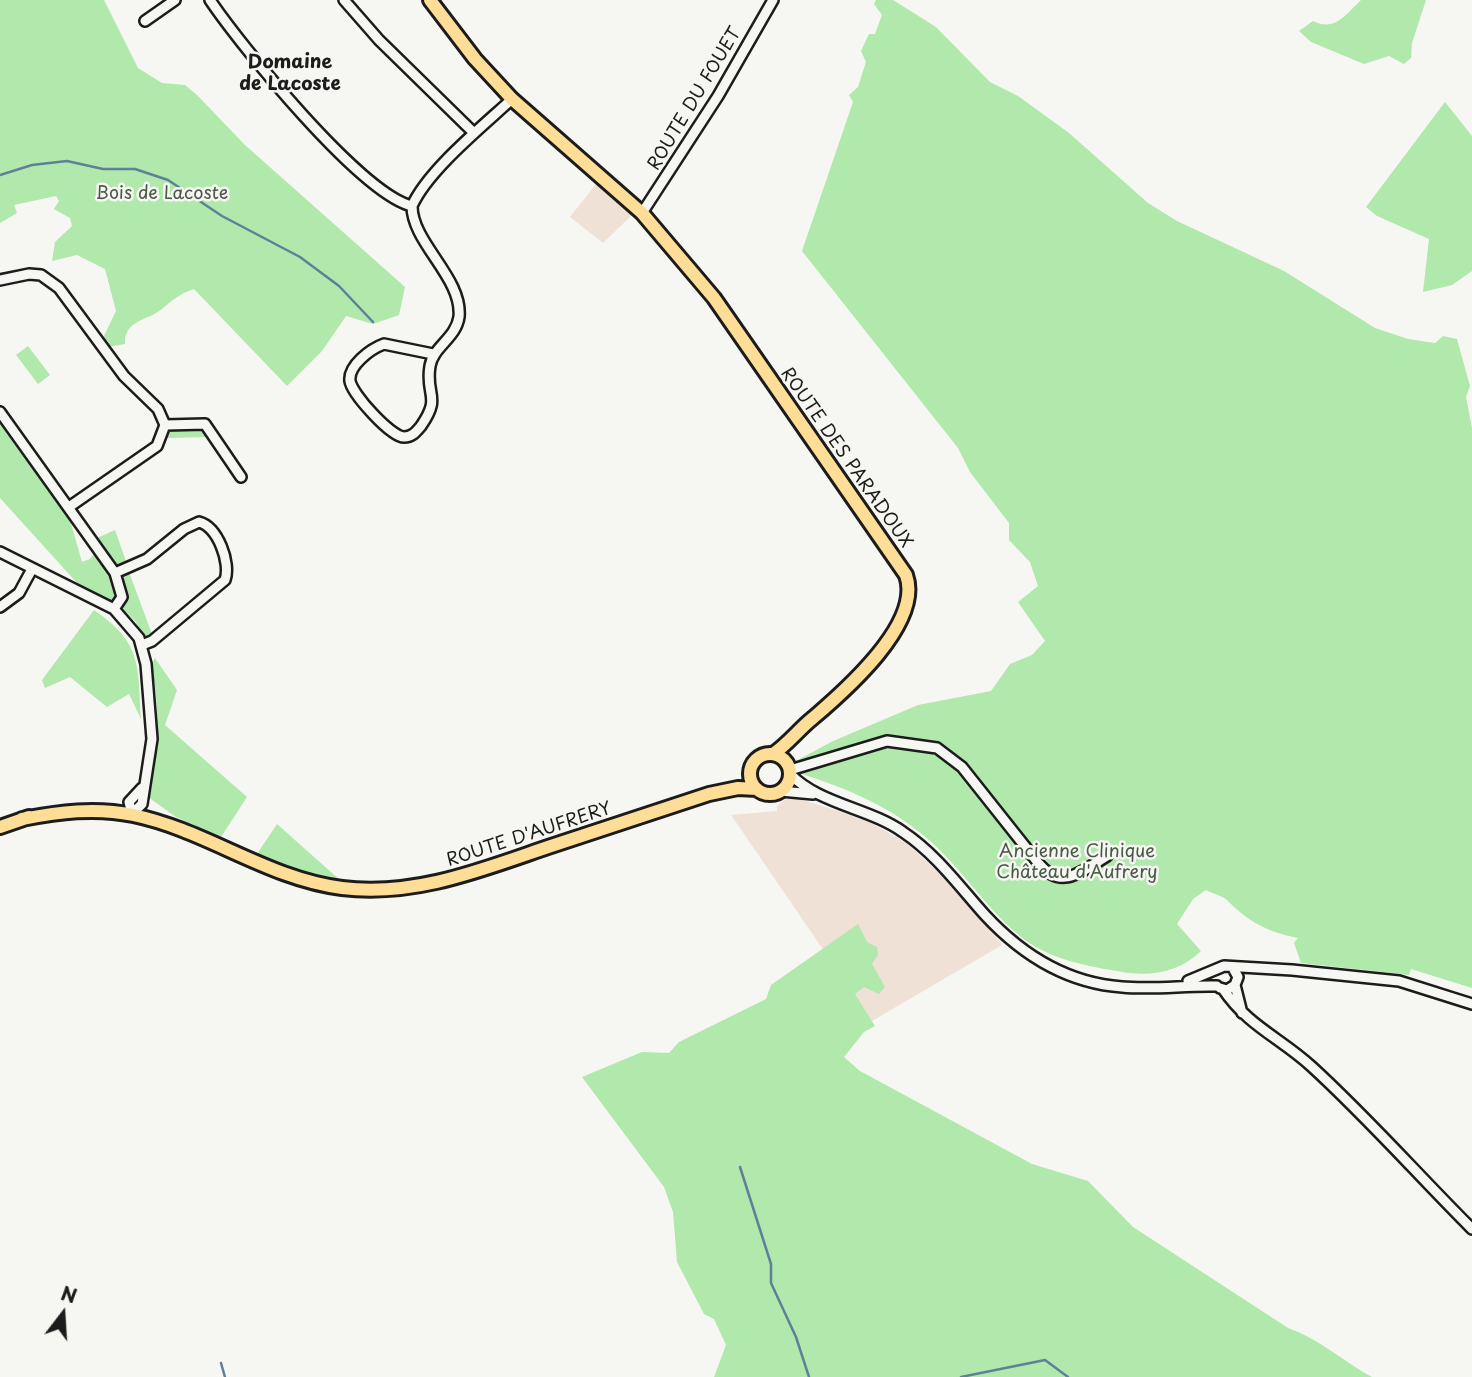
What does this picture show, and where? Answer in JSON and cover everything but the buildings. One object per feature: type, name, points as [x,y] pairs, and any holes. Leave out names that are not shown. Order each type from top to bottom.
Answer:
[{"type":"main road","name":"ROUTE DES PARADOUX","points":[[430,0],[475,59],[512,99],[642,213],[714,299],[900,565],[909,584],[905,610],[881,648],[841,696],[773,754]]},
{"type":"main road","points":[[790,770],[773,754],[756,760],[751,771],[757,789],[769,794],[781,791],[790,770],[793,748],[807,723]]},
{"type":"main road","name":"ROUTE D'AUFRERY","points":[[709,794],[751,771]]},
{"type":"main road","name":"ROUTE D'AUFRERY","points":[[0,827],[22,819],[73,811],[133,810],[293,876],[357,890],[407,889],[441,882],[709,794],[738,788],[757,789]]},
{"type":"street","points":[[145,21],[175,0]]},
{"type":"street","points":[[210,0],[245,51],[326,138],[381,188],[403,204],[412,206]]},
{"type":"street","points":[[344,0],[379,40],[474,133]]},
{"type":"street","name":"ROUTE DU FOUET","points":[[642,213],[703,119],[773,0]]},
{"type":"street","points":[[433,354],[384,344],[352,369],[350,379],[353,389],[394,435],[405,437],[415,433],[430,412],[433,398],[429,373],[433,354],[453,331],[458,308],[434,253],[415,226],[412,206],[421,190],[474,133],[512,99]]},
{"type":"street","points":[[0,280],[29,274],[51,279],[124,376],[158,409],[165,425],[157,446],[69,507]]},
{"type":"street","points":[[0,412],[115,573],[122,597],[114,608]]},
{"type":"street","points":[[165,425],[205,424],[241,477]]},
{"type":"street","points":[[115,573],[147,559],[184,529],[199,522],[212,529],[228,565],[225,580],[152,641],[142,645]]},
{"type":"street","points":[[0,552],[114,608],[132,627],[142,645],[152,740],[142,788],[133,810]]},
{"type":"street","points":[[0,607],[19,593],[32,569]]},
{"type":"street","points":[[1107,856],[1072,878],[1054,877],[1039,864],[962,767],[944,752],[931,746],[887,741],[790,770],[800,783],[890,823],[921,845],[1006,937],[1043,964],[1102,985],[1142,988],[1177,985],[1220,988],[1271,968]]},
{"type":"street","points":[[781,791],[828,797]]},
{"type":"street","points":[[1177,985],[1224,966],[1271,968],[1399,981],[1472,1004]]},
{"type":"street","points":[[1233,968],[1242,1013]]},
{"type":"street","points":[[1216,971],[1214,980],[1242,1013],[1260,1030],[1311,1066],[1472,1229]]},
{"type":"shaded area","points":[[596,184],[632,215],[603,243],[570,217]]},
{"type":"shaded area","points":[[789,796],[865,819],[908,844],[961,894],[1002,945],[872,1021],[731,815],[777,811],[777,806]]},
{"type":"green space","name":"Bois de Lacoste","points":[[0,0],[104,0],[138,68],[162,83],[185,85],[245,145],[405,287],[399,315],[373,324],[346,316],[322,351],[287,386],[194,289],[132,326],[128,330],[125,344],[108,347],[103,338],[116,311],[105,269],[77,255],[52,261],[55,242],[72,226],[70,218],[54,209],[59,201],[56,196],[14,205],[17,213],[0,223]]},
{"type":"green space","name":"Ancienne Clinique Château d'Aufrery","points":[[876,0],[893,0],[936,27],[990,82],[1018,96],[1069,133],[1148,203],[1177,221],[1284,271],[1375,328],[1408,339],[1435,343],[1443,336],[1457,339],[1470,386],[1466,397],[1472,428],[1472,988],[1411,969],[1409,975],[1301,963],[1294,943],[1298,938],[1258,925],[1226,899],[1206,890],[1193,899],[1177,924],[1201,951],[1182,965],[1162,972],[1140,974],[1076,963],[1049,954],[1014,931],[944,854],[905,821],[862,797],[799,773],[796,761],[831,742],[918,705],[991,691],[1010,664],[1032,655],[1045,641],[1018,602],[1038,586],[1030,562],[1009,540],[1009,523],[970,472],[958,448],[802,251],[853,102],[849,95],[858,87],[866,62],[861,51],[869,34],[875,34],[882,15],[874,4]]},
{"type":"green space","points":[[1361,0],[1426,0],[1412,43],[1411,58],[1404,64],[1389,56],[1364,64],[1311,42],[1299,31],[1313,21],[1321,24],[1334,23]]},
{"type":"green space","points":[[1445,102],[1472,136],[1472,271],[1452,285],[1423,292],[1429,239],[1377,216],[1366,207]]},
{"type":"green space","points":[[28,346],[50,375],[38,384],[16,355]]},
{"type":"green space","points":[[0,423],[70,520],[82,562],[90,559],[96,551],[113,578],[116,599],[112,601],[78,584],[0,498]]},
{"type":"green space","points":[[170,427],[203,427],[207,437],[167,438]]},
{"type":"green space","points":[[115,530],[127,564],[116,566],[97,538]]},
{"type":"green space","points":[[129,572],[153,637],[145,638],[135,621],[123,609],[127,597],[123,578]]},
{"type":"green space","points":[[94,610],[121,633],[129,645],[137,669],[141,719],[129,694],[107,707],[70,677],[45,688],[42,680]]},
{"type":"green space","points":[[155,658],[177,690],[165,725],[247,797],[221,837],[176,817],[148,797],[157,731],[151,665]]},
{"type":"green space","points":[[277,824],[341,881],[296,872],[257,854]]},
{"type":"green space","points":[[858,924],[867,942],[877,947],[878,955],[872,964],[885,987],[879,994],[864,987],[855,994],[875,1026],[864,1032],[844,1057],[860,1071],[1032,1164],[1088,1181],[1133,1227],[1288,1328],[1321,1344],[1372,1377],[714,1377],[726,1345],[714,1319],[704,1314],[677,1262],[673,1212],[664,1187],[582,1077],[642,1052],[669,1053],[679,1042],[766,999],[771,985]]},
{"type":"waterway","points":[[0,175],[32,165],[67,161],[103,169],[135,169],[168,180],[222,216],[300,257],[339,286],[373,322]]},
{"type":"waterway","points":[[740,1167],[771,1264],[771,1283],[796,1337],[809,1377]]},
{"type":"waterway","points":[[961,1377],[1045,1360],[1068,1377]]},
{"type":"waterway","points":[[221,1363],[225,1377]]},
{"type":"district","name":"Domaine de Lacoste","points":[[290,74]]}]
